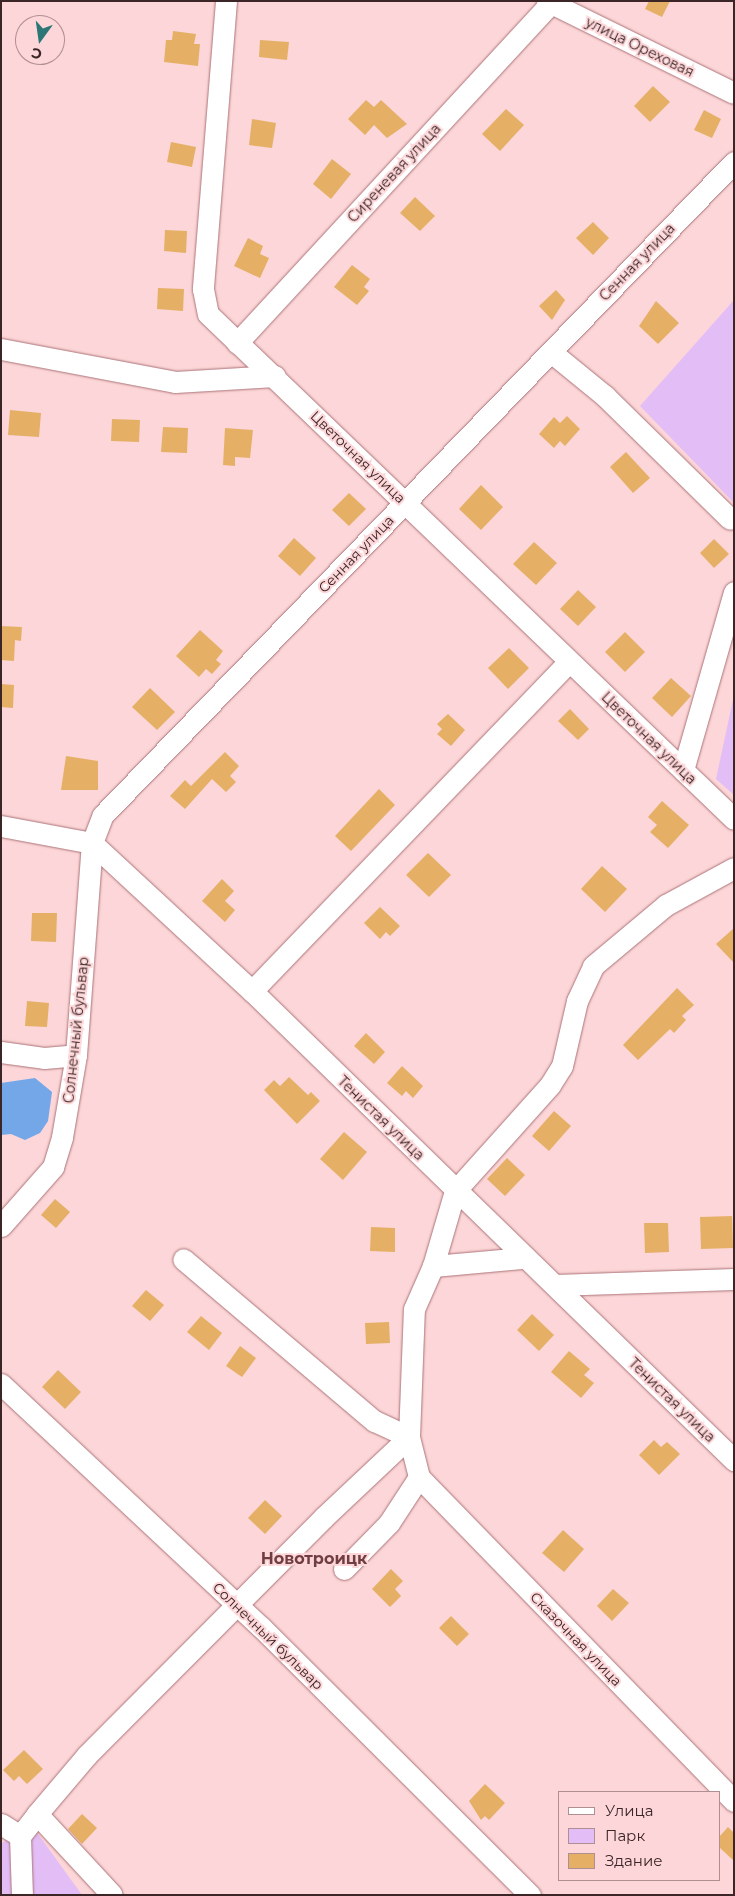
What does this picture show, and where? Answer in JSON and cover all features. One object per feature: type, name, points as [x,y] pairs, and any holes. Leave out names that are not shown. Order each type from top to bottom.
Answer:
[{"type":"street","name":"Цветочная улица","points":[[226,1],[204,301],[215,325],[275,376],[569,662],[734,819]]},
{"type":"street","name":"Сиреневая улица","points":[[237,343],[549,2]]},
{"type":"street","name":"улица Ореховая","points":[[549,2],[734,92]]},
{"type":"street","name":"Сенная улица","points":[[92,843],[110,806],[406,503],[734,162]]},
{"type":"street","points":[[1,349],[175,382],[275,376]]},
{"type":"street","points":[[551,352],[605,396],[730,519]]},
{"type":"street","points":[[683,770],[734,592]]},
{"type":"street","points":[[252,991],[569,662]]},
{"type":"street","points":[[1,826],[92,843]]},
{"type":"street","name":"Тенистая улица","points":[[92,843],[252,991],[522,1258],[555,1285],[734,1460]]},
{"type":"street","name":"Солнечный бульвар","points":[[1,1226],[53,1167],[69,1108],[76,1055],[92,843]]},
{"type":"street","points":[[344,1569],[389,1523],[419,1477],[409,1437],[414,1310],[433,1266],[455,1191],[550,1085],[562,1066],[577,1002],[594,966],[666,905],[734,868]]},
{"type":"street","points":[[1,1052],[44,1058],[76,1055]]},
{"type":"street","points":[[433,1266],[522,1258]]},
{"type":"street","points":[[183,1259],[374,1421],[409,1437]]},
{"type":"street","points":[[555,1285],[734,1279]]},
{"type":"street","name":"Солнечный бульвар","points":[[2,1386],[237,1605],[530,1895]]},
{"type":"street","points":[[22,1895],[20,1836],[37,1814],[87,1755],[409,1437]]},
{"type":"street","name":"Сказочная улица","points":[[419,1477],[734,1802]]},
{"type":"street","points":[[37,1814],[112,1895]]},
{"type":"street","points":[[1,1824],[20,1836]]},
{"type":"green space","points":[[734,300],[734,503],[640,406]]},
{"type":"green space","points":[[734,695],[734,795],[716,779]]},
{"type":"green space","points":[[30,1823],[82,1895],[1,1895],[1,1844]]},
{"type":"water","points":[[35,1078],[52,1092],[48,1121],[40,1133],[25,1140],[11,1134],[1,1135],[1,1083]]},
{"type":"building","points":[[649,1],[670,1],[662,17],[645,9]]},
{"type":"building","points":[[173,31],[196,34],[194,44],[200,44],[198,66],[164,62],[166,40],[172,40]]},
{"type":"building","points":[[260,40],[289,42],[287,60],[259,57]]},
{"type":"building","points":[[653,86],[670,102],[650,122],[634,106]]},
{"type":"building","points":[[366,100],[374,107],[381,100],[407,124],[387,138],[374,125],[365,135],[348,119]]},
{"type":"building","points":[[506,109],[524,125],[500,151],[482,134]]},
{"type":"building","points":[[704,110],[721,119],[712,138],[694,130]]},
{"type":"building","points":[[252,119],[276,123],[272,148],[249,145]]},
{"type":"building","points":[[171,142],[196,147],[192,167],[167,162]]},
{"type":"building","points":[[332,159],[351,174],[331,199],[313,184]]},
{"type":"building","points":[[415,197],[435,216],[420,231],[400,213]]},
{"type":"building","points":[[593,222],[609,238],[593,255],[576,238]]},
{"type":"building","points":[[165,230],[187,231],[186,253],[164,251]]},
{"type":"building","points":[[248,238],[263,246],[260,254],[269,258],[260,278],[234,266]]},
{"type":"building","points":[[352,265],[370,279],[364,287],[369,291],[357,305],[334,287]]},
{"type":"building","points":[[158,288],[184,289],[183,311],[157,309]]},
{"type":"building","points":[[556,290],[565,300],[552,320],[539,306]]},
{"type":"building","points":[[656,301],[679,323],[658,344],[639,326]]},
{"type":"building","points":[[10,410],[41,413],[39,437],[8,435]]},
{"type":"building","points":[[567,416],[580,429],[565,446],[560,441],[554,448],[539,434],[554,417],[560,423]]},
{"type":"building","points":[[112,419],[140,420],[139,442],[111,441]]},
{"type":"building","points":[[163,427],[188,428],[187,453],[161,452]]},
{"type":"building","points":[[225,428],[253,430],[250,458],[235,457],[235,466],[223,465]]},
{"type":"building","points":[[626,452],[650,478],[633,493],[610,467]]},
{"type":"building","points":[[481,485],[503,507],[481,530],[459,509]]},
{"type":"building","points":[[349,493],[366,509],[349,526],[332,510]]},
{"type":"building","points":[[294,538],[316,558],[300,576],[278,556]]},
{"type":"building","points":[[714,539],[729,554],[714,568],[700,553]]},
{"type":"building","points":[[534,542],[557,563],[536,585],[513,564]]},
{"type":"building","points":[[578,590],[596,607],[578,626],[560,609]]},
{"type":"building","points":[[1,626],[22,627],[21,641],[15,640],[14,661],[1,660]]},
{"type":"building","points":[[200,630],[223,651],[216,660],[221,664],[212,674],[206,669],[199,677],[176,656]]},
{"type":"building","points":[[625,632],[645,652],[625,672],[605,652]]},
{"type":"building","points":[[509,648],[529,668],[508,689],[488,668]]},
{"type":"building","points":[[671,678],[691,696],[672,717],[652,698]]},
{"type":"building","points":[[1,684],[14,685],[13,708],[1,707]]},
{"type":"building","points":[[150,688],[175,712],[157,730],[132,707]]},
{"type":"building","points":[[570,709],[589,729],[578,740],[558,721]]},
{"type":"building","points":[[448,714],[465,730],[451,746],[437,734],[442,729],[437,724]]},
{"type":"building","points":[[225,752],[239,766],[230,776],[236,782],[226,792],[212,779],[185,809],[170,796],[185,780],[191,786]]},
{"type":"building","points":[[66,756],[98,761],[98,790],[61,790]]},
{"type":"building","points":[[379,789],[395,805],[351,851],[335,836]]},
{"type":"building","points":[[662,801],[689,825],[668,848],[650,832],[657,825],[648,817]]},
{"type":"building","points":[[428,853],[451,875],[429,897],[406,875]]},
{"type":"building","points":[[602,866],[627,889],[605,912],[581,889]]},
{"type":"building","points":[[222,879],[234,891],[225,901],[235,910],[225,922],[202,901]]},
{"type":"building","points":[[380,907],[400,926],[390,936],[386,932],[380,939],[364,923]]},
{"type":"building","points":[[32,913],[57,913],[56,942],[31,941]]},
{"type":"building","points":[[734,928],[734,963],[716,944]]},
{"type":"building","points":[[677,988],[694,1005],[682,1016],[686,1020],[674,1033],[670,1029],[638,1060],[623,1045]]},
{"type":"building","points":[[27,1001],[49,1003],[47,1027],[25,1026]]},
{"type":"building","points":[[366,1033],[385,1052],[374,1064],[354,1046]]},
{"type":"building","points":[[402,1066],[423,1086],[413,1098],[406,1091],[402,1096],[387,1083]]},
{"type":"building","points":[[289,1077],[308,1095],[311,1092],[320,1101],[297,1124],[264,1090],[274,1080],[280,1086]]},
{"type":"building","points":[[554,1111],[571,1126],[549,1151],[532,1136]]},
{"type":"building","points":[[344,1132],[367,1152],[343,1180],[320,1159]]},
{"type":"building","points":[[507,1158],[525,1175],[505,1196],[487,1179]]},
{"type":"building","points":[[55,1199],[70,1212],[56,1228],[41,1215]]},
{"type":"building","points":[[732,1216],[733,1248],[701,1249],[700,1217]]},
{"type":"building","points":[[644,1223],[668,1223],[669,1252],[645,1253]]},
{"type":"building","points":[[371,1227],[395,1228],[395,1252],[370,1251]]},
{"type":"building","points":[[146,1290],[164,1305],[150,1321],[132,1306]]},
{"type":"building","points":[[532,1314],[554,1335],[539,1351],[517,1330]]},
{"type":"building","points":[[201,1316],[222,1333],[209,1350],[187,1332]]},
{"type":"building","points":[[389,1322],[390,1343],[366,1344],[365,1323]]},
{"type":"building","points":[[240,1346],[256,1358],[242,1377],[226,1366]]},
{"type":"building","points":[[569,1351],[590,1369],[584,1375],[594,1383],[581,1398],[551,1372]]},
{"type":"building","points":[[58,1370],[81,1392],[65,1409],[42,1387]]},
{"type":"building","points":[[654,1440],[661,1447],[667,1442],[680,1454],[659,1475],[639,1455]]},
{"type":"building","points":[[265,1500],[282,1516],[265,1534],[248,1518]]},
{"type":"building","points":[[563,1530],[584,1549],[564,1572],[542,1553]]},
{"type":"building","points":[[391,1569],[403,1581],[395,1589],[401,1596],[390,1607],[372,1589]]},
{"type":"building","points":[[613,1589],[629,1603],[612,1621],[597,1606]]},
{"type":"building","points":[[451,1616],[469,1634],[457,1646],[439,1628]]},
{"type":"building","points":[[24,1750],[43,1769],[27,1784],[19,1776],[14,1781],[3,1770]]},
{"type":"building","points":[[485,1784],[505,1803],[489,1820],[485,1816],[481,1820],[469,1801]]},
{"type":"building","points":[[82,1814],[97,1828],[82,1844],[68,1829]]},
{"type":"building","points":[[728,1827],[734,1833],[734,1861],[720,1848],[720,1836]]},
{"type":"district","name":"Новотроицк","points":[[314,1559]]}]
